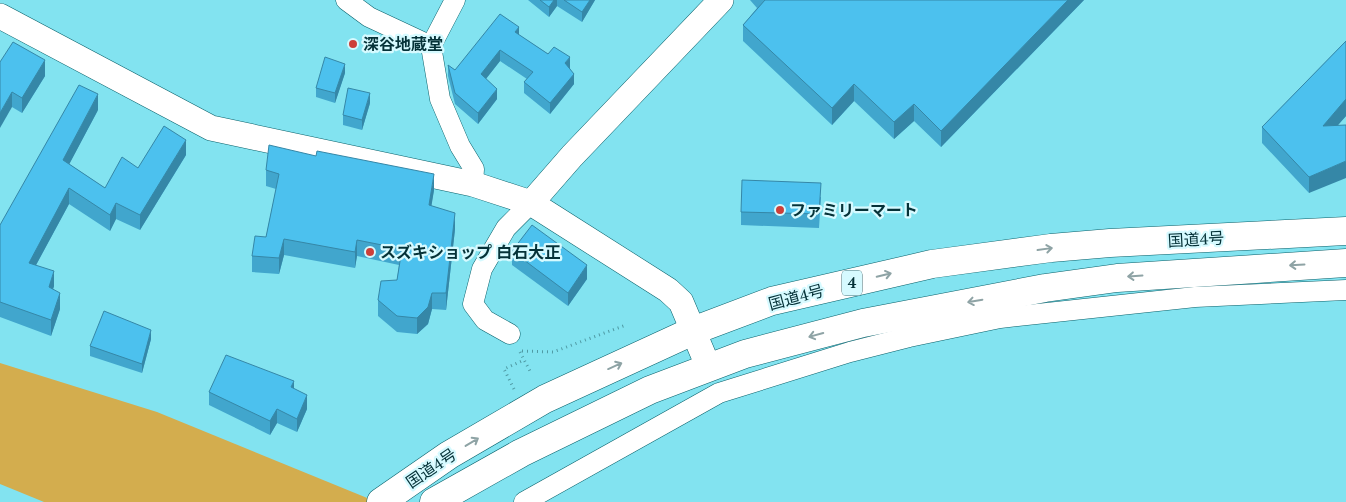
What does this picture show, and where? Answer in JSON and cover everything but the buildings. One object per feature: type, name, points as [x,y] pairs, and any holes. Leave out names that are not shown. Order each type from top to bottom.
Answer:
[{"type":"highway","name":"国道4号","points":[[391,495],[449,455],[545,398],[695,330],[772,302],[932,264],[1051,248],[1110,243],[1346,232]]},
{"type":"highway","name":"国道4号","points":[[434,502],[520,453],[650,390],[708,366],[745,354],[863,322],[1045,288],[1126,277],[1346,262]]},
{"type":"street","points":[[346,0],[369,17],[431,46]]},
{"type":"street","points":[[455,0],[431,46],[440,99],[460,146],[474,169],[473,184]]},
{"type":"street","points":[[515,343],[485,320],[473,304],[482,269],[506,228],[721,0]]},
{"type":"street","points":[[0,16],[211,128],[473,184],[531,203],[668,290],[681,302],[695,330],[708,366]]},
{"type":"street","points":[[524,502],[719,393],[850,352],[1000,318],[1195,297],[1346,290]]},
{"type":"path","points":[[515,343],[553,352],[626,325]]},
{"type":"path","points":[[515,390],[504,369],[524,360]]},
{"type":"shaded area","points":[[0,363],[157,412],[377,502],[44,502],[0,484]]},
{"type":"place","name":"深谷地蔵堂","points":[[353,44]]},
{"type":"place","name":"ファミリーマート","points":[[780,210]]},
{"type":"place","name":"スズキショップ 白石大正","points":[[370,252]]}]
